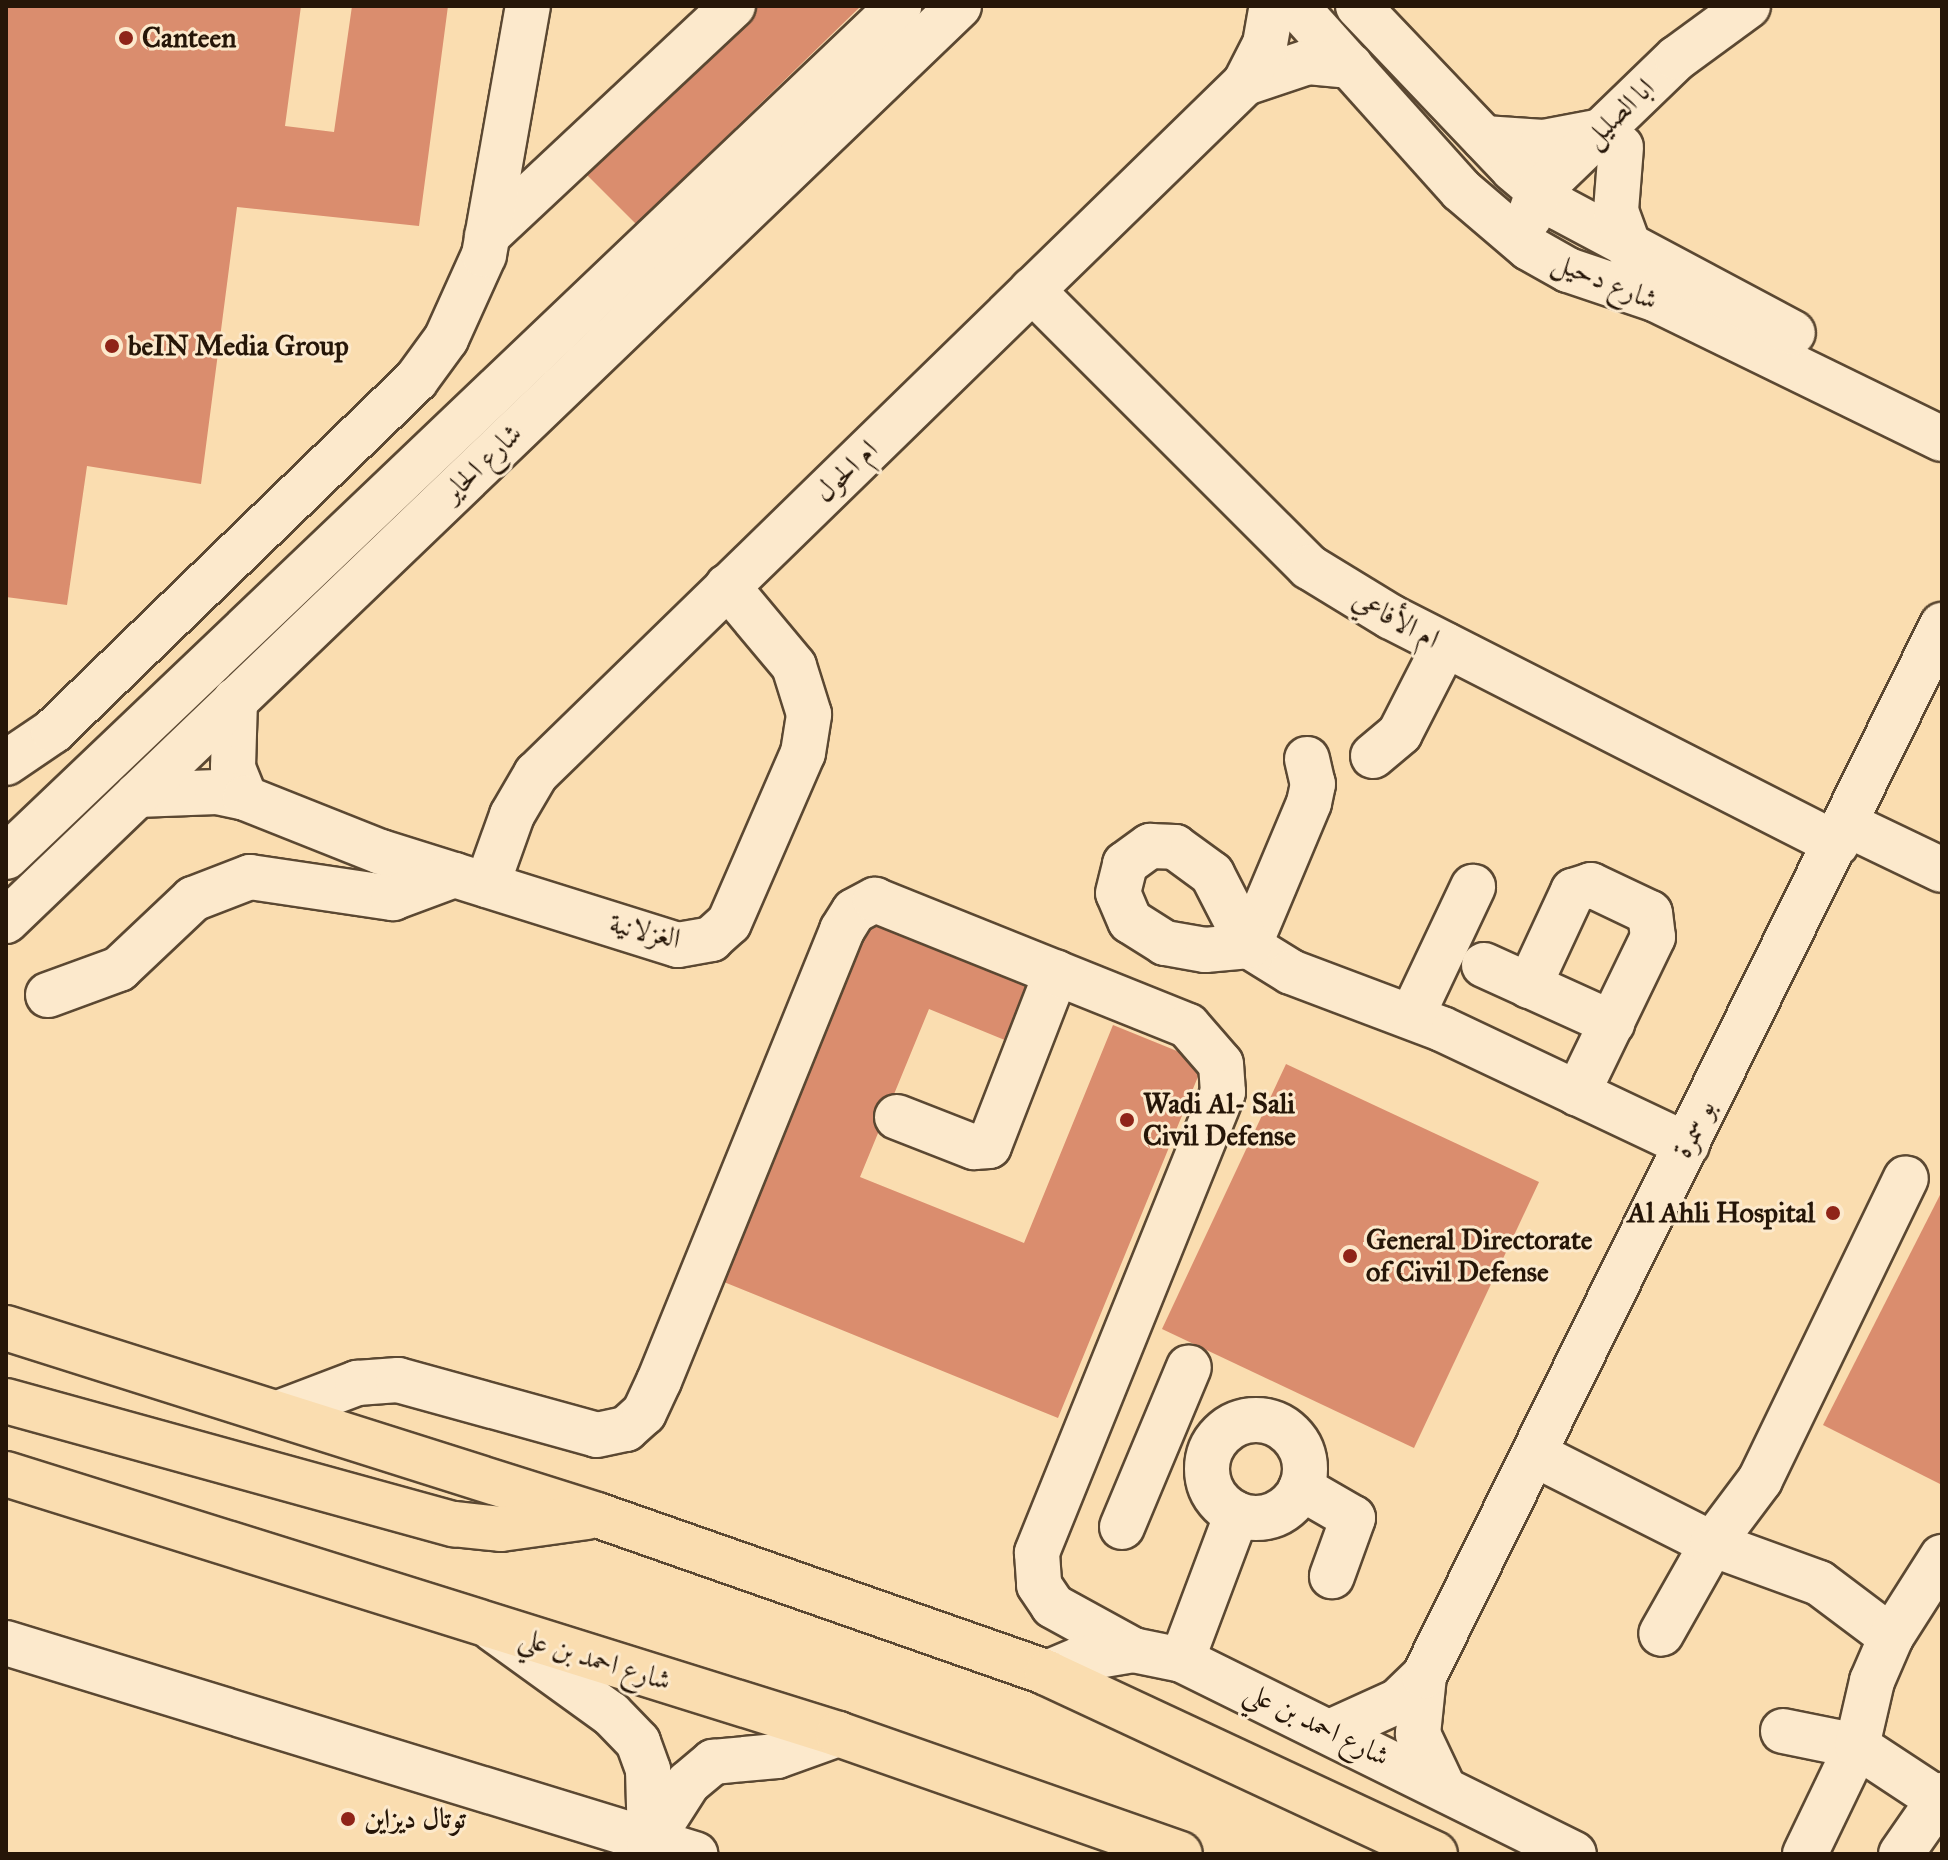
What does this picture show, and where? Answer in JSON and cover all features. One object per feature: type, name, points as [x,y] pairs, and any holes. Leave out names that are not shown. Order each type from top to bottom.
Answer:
[{"type":"main road","points":[[6,1300],[20,1331],[597,1515],[1047,1673],[1435,1854]]},
{"type":"main road","points":[[6,1401],[454,1524],[501,1529],[597,1515]]},
{"type":"main road","name":"شارع احمد بن علي","points":[[6,1474],[838,1734],[1180,1854]]},
{"type":"main road","points":[[6,1489],[60,1489]]},
{"type":"street","points":[[6,763],[53,731],[416,380],[468,298],[487,236],[528,6]]},
{"type":"street","name":"شارع الحاير","points":[[6,857],[899,6]]},
{"type":"street","name":"شارع الحاير","points":[[6,921],[959,6]]},
{"type":"street","name":"ام الحول","points":[[471,880],[536,774],[1245,83],[1265,44],[1272,6]]},
{"type":"street","name":"شارع دحيل","points":[[1296,6],[1351,66],[1533,220],[1657,300],[1929,422]]},
{"type":"street","name":"شارع دحيل","points":[[1358,6],[1484,138],[1533,220],[1631,252],[1929,422]]},
{"type":"street","name":"ابا الصليل","points":[[1533,220],[1611,139],[1677,58],[1731,11]]},
{"type":"street","points":[[487,236],[584,152],[720,12]]},
{"type":"street","name":"ام الحول","points":[[1245,83],[1297,63],[1351,66]]},
{"type":"street","points":[[1484,138],[1543,142],[1611,139],[1616,211],[1631,252]]},
{"type":"street","points":[[502,150],[543,160],[584,152]]},
{"type":"street","name":"ام الأفاعي","points":[[1032,290],[1284,547],[1349,595],[1445,645],[1841,834],[1942,870]]},
{"type":"street","points":[[1929,422],[1942,465]]},
{"type":"street","name":"الغزلانية","points":[[137,795],[217,792],[245,798],[471,880],[678,945],[711,939],[729,923],[803,753],[809,714],[794,666],[727,586]]},
{"type":"street","name":"بو سمرة","points":[[1332,1731],[1398,1701],[1424,1676],[1942,625]]},
{"type":"street","points":[[1373,756],[1400,733],[1445,645]]},
{"type":"street","points":[[235,700],[233,768],[245,798]]},
{"type":"street","points":[[1307,759],[1313,784],[1309,803],[1249,946],[1336,992],[1412,1016],[1687,1145]]},
{"type":"street","points":[[48,995],[119,969],[193,899],[250,877],[393,898],[471,880]]},
{"type":"street","points":[[1529,986],[1573,891],[1591,885],[1642,906],[1655,925],[1653,937],[1577,1094]]},
{"type":"street","points":[[1412,1016],[1473,887]]},
{"type":"street","points":[[278,1413],[357,1383],[398,1380],[597,1435],[626,1429],[644,1413],[659,1381],[854,911],[875,900],[1188,1026],[1221,1064],[1223,1092],[1037,1553],[1039,1585],[1053,1606],[1133,1650]]},
{"type":"street","points":[[1484,965],[1612,1023]]},
{"type":"street","points":[[897,1117],[974,1147],[989,1146],[1056,973]]},
{"type":"street","points":[[1661,1634],[1712,1544],[1760,1480],[1906,1178]]},
{"type":"street","points":[[1122,1527],[1189,1367]]},
{"type":"street","points":[[1238,1423],[1276,1424],[1302,1451],[1301,1488],[1274,1515],[1237,1514],[1210,1487],[1211,1449],[1238,1423]]},
{"type":"street","points":[[1162,1432],[1211,1449]]},
{"type":"street","points":[[1534,1454],[1712,1544],[1819,1583],[1891,1637]]},
{"type":"street","points":[[1301,1488],[1353,1518],[1332,1576]]},
{"type":"street","points":[[1182,1660],[1237,1514]]},
{"type":"street","points":[[1805,1854],[1859,1734],[1891,1637],[1942,1557]]},
{"type":"street","points":[[491,1628],[611,1714],[638,1742],[648,1770],[647,1848]]},
{"type":"street","points":[[6,1643],[647,1848],[695,1854]]},
{"type":"street","name":"شارع احمد بن علي","points":[[1047,1673],[1080,1659],[1133,1650],[1182,1660],[1332,1731],[1574,1854]]},
{"type":"street","name":"بو سمرة","points":[[1424,1676],[1418,1734],[1443,1787]]},
{"type":"street","points":[[1787,1720],[1859,1734],[1941,1799],[1901,1854]]},
{"type":"street","points":[[647,1848],[688,1783],[713,1762],[777,1756],[838,1734]]},
{"type":"building","name":"beIN Media Group","points":[[6,6],[301,6],[285,126],[334,132],[352,6],[448,6],[419,226],[237,207],[201,484],[87,466],[67,605],[6,597]]},
{"type":"building","points":[[757,6],[861,6],[636,224],[585,173]]},
{"type":"building","name":"Wadi Al- Sali Civil Defense","points":[[869,913],[1038,981],[1012,1043],[929,1009],[860,1177],[1024,1243],[1113,1025],[1204,1062],[1058,1418],[719,1280]]},
{"type":"building","name":"General Directorate of Civil Defense","points":[[1286,1064],[1539,1182],[1414,1448],[1162,1329]]},
{"type":"building","points":[[1942,1191],[1942,1485],[1823,1425]]},
{"type":"place","name":"Canteen","points":[[126,38]]},
{"type":"place","name":"beIN Media Group","points":[[112,346]]},
{"type":"place","name":"Wadi Al- Sali Civil Defense","points":[[1127,1120]]},
{"type":"place","name":"Al Ahli Hospital","points":[[1833,1213]]},
{"type":"place","name":"General Directorate of Civil Defense","points":[[1350,1256]]},
{"type":"place","name":"توتال ديزاين","points":[[348,1819]]}]
